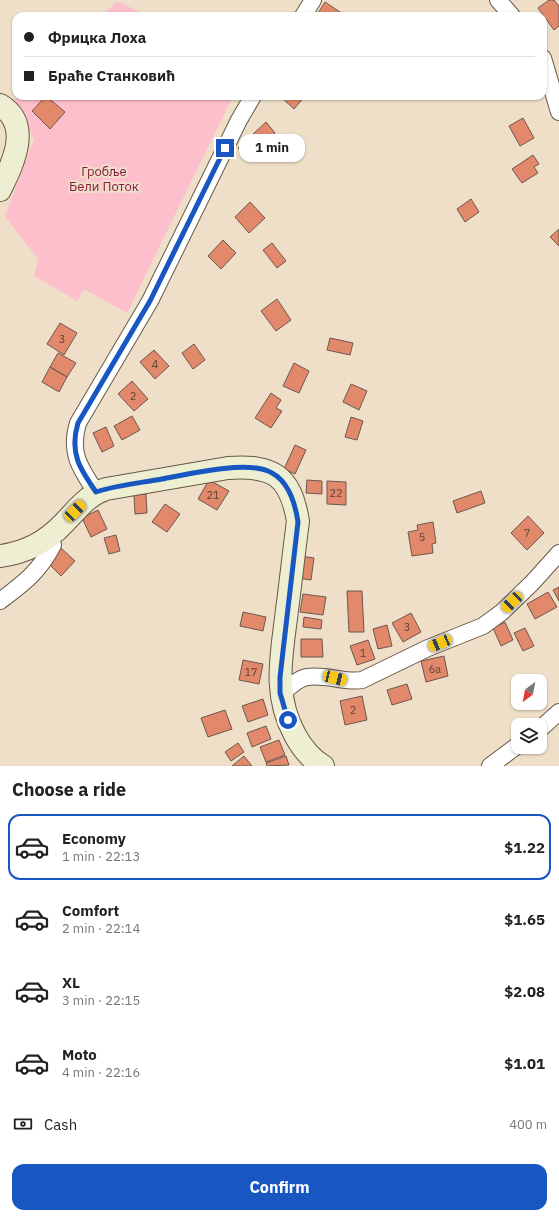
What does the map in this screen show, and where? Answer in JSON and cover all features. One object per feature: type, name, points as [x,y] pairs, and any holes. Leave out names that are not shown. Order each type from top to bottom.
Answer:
[{"type":"street","points":[[306,12],[313,0]]},
{"type":"street","points":[[498,0],[508,12]]},
{"type":"street","points":[[547,72],[559,112]]},
{"type":"street","points":[[96,492],[79,466],[74,441],[78,423],[150,301],[239,120],[251,100]]},
{"type":"street","points":[[0,105],[13,117],[18,131],[18,141],[11,167],[0,190]]},
{"type":"street","points":[[0,556],[25,550],[49,536],[88,498],[96,492],[106,489],[126,484],[228,468],[260,468],[269,471],[280,478],[289,490],[298,522],[281,661],[280,693],[284,711],[299,742],[309,755],[323,766]]},
{"type":"street","points":[[0,601],[34,573],[46,559],[53,545],[49,536]]},
{"type":"street","points":[[280,693],[297,680],[306,677],[329,677],[353,681],[362,680],[428,648],[476,629],[502,612],[532,583],[559,552]]},
{"type":"street","points":[[547,723],[559,712]]},
{"type":"street","points":[[490,766],[511,750]]},
{"type":"green space","points":[[117,1],[140,12],[106,12]]},
{"type":"green space","name":"Гробље Бели Поток","points":[[231,100],[127,313],[84,289],[77,301],[34,276],[38,259],[5,216],[34,139],[13,101]]},
{"type":"building","points":[[549,0],[554,0],[559,6],[559,26],[554,30],[547,20],[547,12],[541,12],[538,8]]},
{"type":"building","points":[[325,2],[340,12],[319,12]]},
{"type":"building","points":[[42,100],[51,100],[65,112],[50,129],[32,111]]},
{"type":"building","points":[[284,100],[302,100],[294,109]]},
{"type":"building","points":[[523,118],[534,138],[520,146],[509,126]]},
{"type":"building","points":[[266,122],[275,133],[261,146],[252,135]]},
{"type":"building","points":[[250,137],[260,147],[248,158],[238,148]]},
{"type":"building","points":[[533,155],[539,164],[534,167],[538,173],[522,183],[512,169]]},
{"type":"building","points":[[471,199],[479,212],[465,222],[457,209]]},
{"type":"building","points":[[250,202],[265,218],[249,233],[235,217]]},
{"type":"building","points":[[559,229],[559,246],[550,237]]},
{"type":"building","points":[[223,240],[236,253],[221,269],[208,256]]},
{"type":"building","points":[[272,243],[286,261],[277,268],[263,250]]},
{"type":"building","points":[[277,299],[291,320],[276,331],[261,311]]},
{"type":"building","points":[[60,323],[77,333],[64,355],[47,344]]},
{"type":"building","points":[[330,338],[353,343],[350,355],[327,350]]},
{"type":"building","points":[[194,344],[205,360],[193,369],[182,353]]},
{"type":"building","points":[[154,350],[169,366],[155,379],[140,362]]},
{"type":"building","points":[[58,353],[76,363],[67,377],[50,367]]},
{"type":"building","points":[[294,363],[309,371],[299,393],[283,386]]},
{"type":"building","points":[[50,367],[67,377],[59,392],[42,382]]},
{"type":"building","points":[[132,381],[148,399],[134,411],[118,394]]},
{"type":"building","points":[[351,384],[367,391],[359,410],[343,402]]},
{"type":"building","points":[[271,393],[281,400],[276,408],[282,411],[271,428],[255,418]]},
{"type":"building","points":[[132,416],[140,430],[122,440],[114,426]]},
{"type":"building","points":[[351,417],[363,421],[357,440],[345,437]]},
{"type":"building","points":[[106,427],[114,446],[102,452],[93,433]]},
{"type":"building","points":[[295,445],[306,450],[295,474],[284,469]]},
{"type":"building","points":[[209,480],[229,491],[217,510],[198,499]]},
{"type":"building","points":[[307,480],[322,481],[322,494],[306,493]]},
{"type":"building","points":[[327,481],[346,482],[346,505],[327,504]]},
{"type":"building","points":[[481,491],[485,503],[457,513],[453,501]]},
{"type":"building","points":[[146,494],[147,513],[135,514],[134,495]]},
{"type":"building","points":[[165,504],[180,514],[167,532],[152,522]]},
{"type":"building","points":[[98,510],[107,529],[91,537],[82,518]]},
{"type":"building","points":[[528,516],[544,533],[527,550],[511,533]]},
{"type":"building","points":[[433,522],[436,543],[432,544],[433,553],[412,556],[408,532],[418,530],[417,525]]},
{"type":"building","points":[[116,535],[120,551],[109,554],[104,538]]},
{"type":"building","points":[[61,548],[75,561],[61,576],[47,562]]},
{"type":"building","points":[[300,556],[314,558],[311,580],[297,578]]},
{"type":"building","points":[[559,587],[559,601],[553,590]]},
{"type":"building","points":[[347,591],[362,591],[364,632],[349,632]]},
{"type":"building","points":[[548,592],[557,607],[535,619],[527,604]]},
{"type":"building","points":[[303,594],[326,597],[323,615],[300,612]]},
{"type":"building","points":[[243,612],[266,617],[263,631],[240,626]]},
{"type":"building","points":[[411,613],[421,632],[403,642],[392,623]]},
{"type":"building","points":[[304,617],[322,620],[321,629],[303,627]]},
{"type":"building","points":[[505,622],[513,640],[501,646],[493,628]]},
{"type":"building","points":[[387,625],[392,646],[378,649],[373,629]]},
{"type":"building","points":[[525,628],[534,646],[523,651],[514,633]]},
{"type":"building","points":[[301,639],[322,639],[323,657],[301,657]]},
{"type":"building","points":[[368,640],[375,659],[357,665],[350,646]]},
{"type":"building","points":[[444,656],[448,676],[426,682],[421,661]]},
{"type":"building","points":[[243,660],[263,664],[259,684],[239,680]]},
{"type":"building","points":[[407,684],[412,699],[392,705],[387,690]]},
{"type":"building","points":[[362,696],[367,720],[345,725],[340,701]]},
{"type":"building","points":[[263,699],[268,715],[248,722],[242,706]]},
{"type":"building","points":[[225,710],[232,729],[208,737],[201,718]]},
{"type":"building","points":[[266,726],[271,739],[252,747],[247,733]]},
{"type":"building","points":[[279,740],[285,755],[266,762],[260,747]]},
{"type":"building","points":[[238,743],[244,752],[231,761],[225,752]]},
{"type":"building","points":[[244,756],[252,766],[232,766]]},
{"type":"building","points":[[286,756],[289,765],[267,766],[266,763]]},
{"type":"route","points":[[225,148],[142,316],[92,397],[78,423],[74,441],[79,466],[96,492],[126,484],[240,467],[260,468],[269,471],[280,478],[289,490],[298,522],[280,677],[280,693],[284,711],[288,720]]}]
